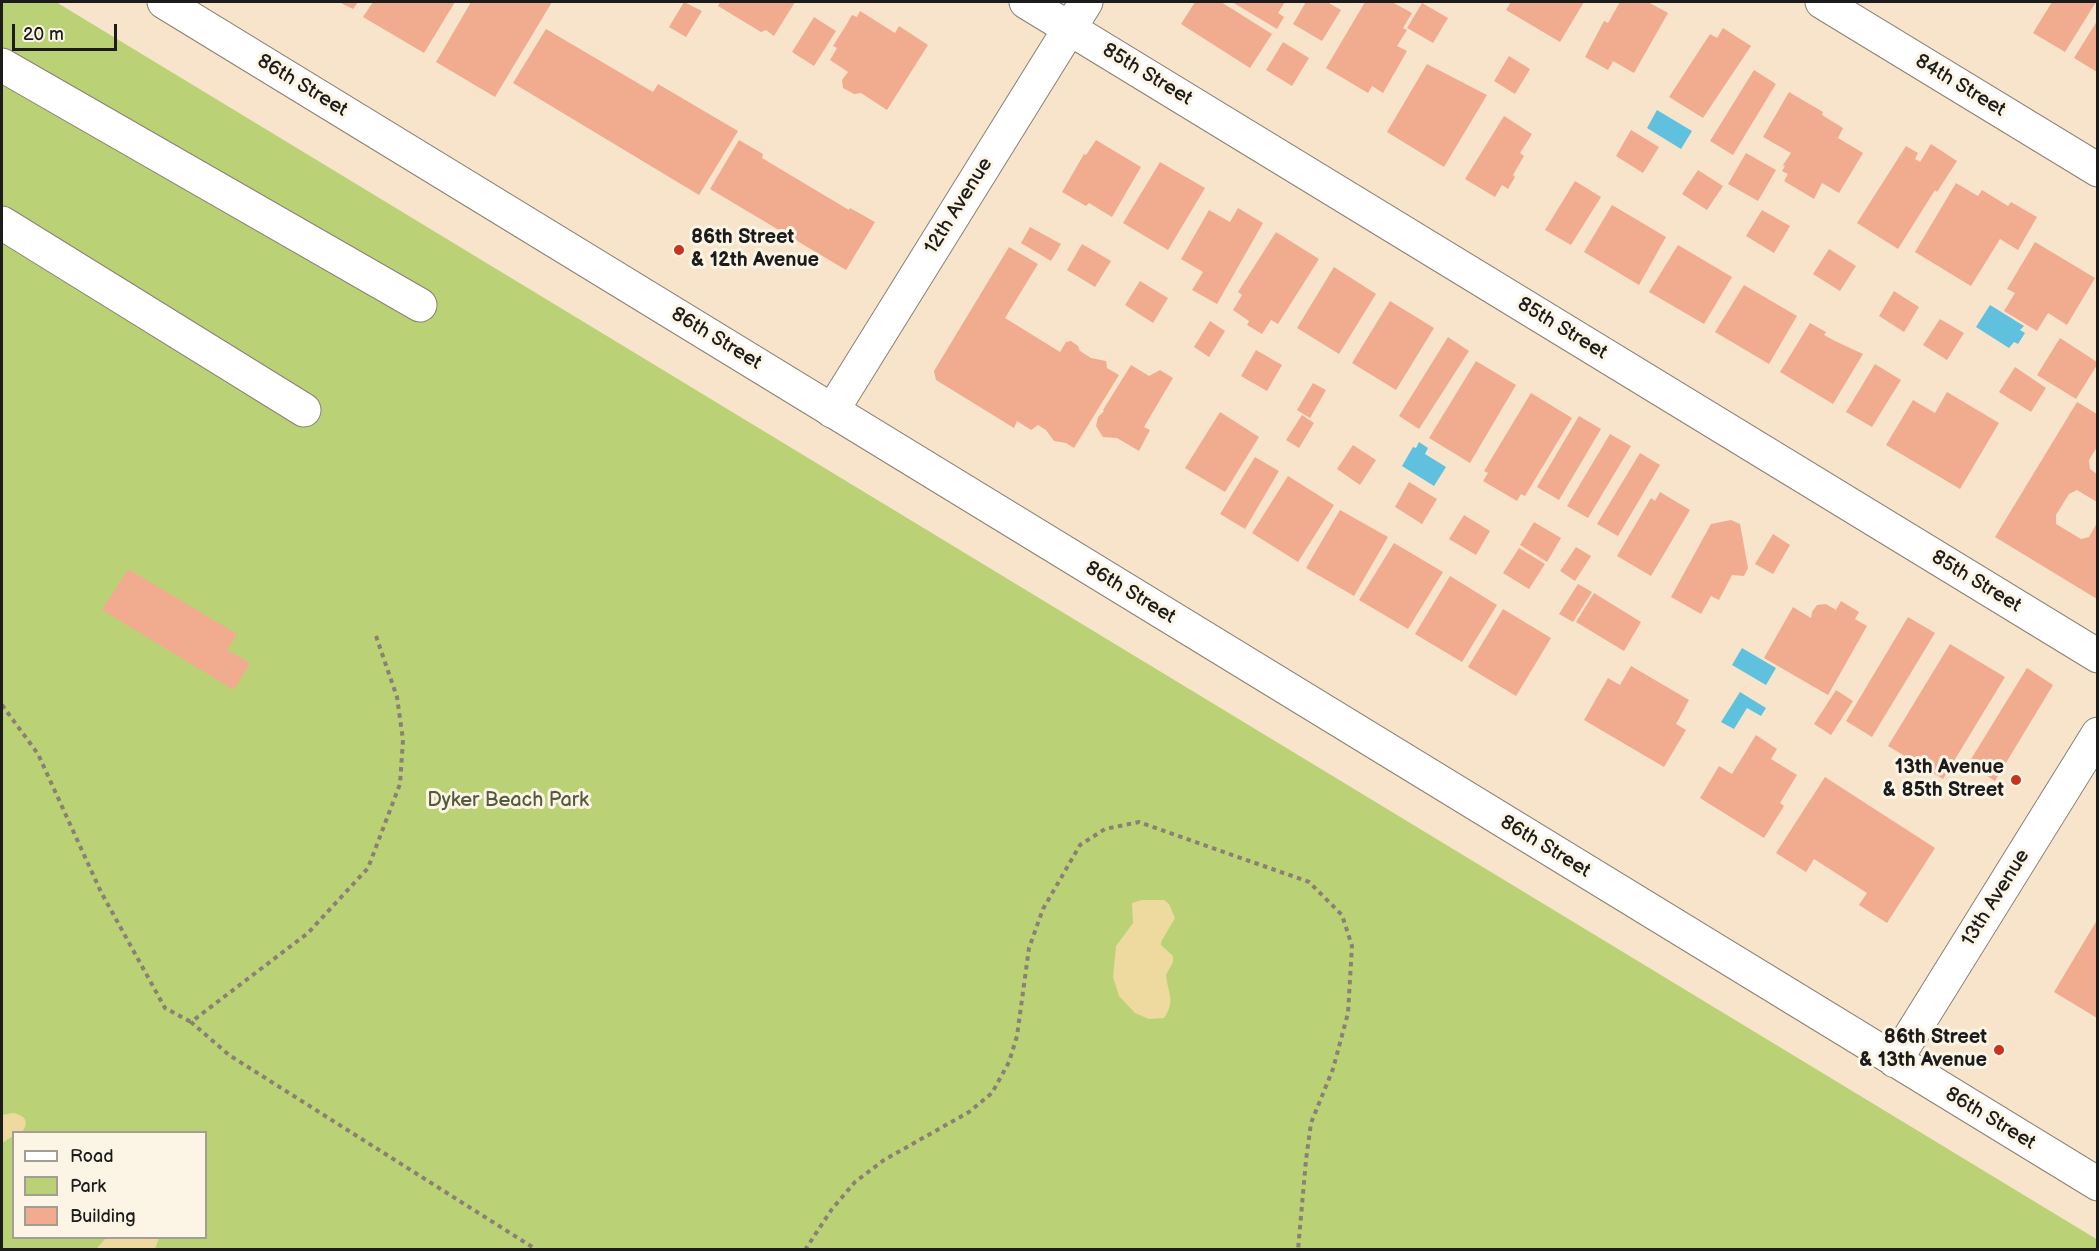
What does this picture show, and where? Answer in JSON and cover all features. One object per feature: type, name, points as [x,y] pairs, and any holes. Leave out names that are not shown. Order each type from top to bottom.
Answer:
[{"type":"main road","name":"86th Street","points":[[164,2],[2097,1184]]},
{"type":"main road","name":"85th Street","points":[[1026,2],[1078,15],[2097,656]]},
{"type":"main road","name":"84th Street","points":[[1822,2],[2097,170]]},
{"type":"main road","name":"12th Avenue","points":[[832,411],[1078,15]]},
{"type":"main road","points":[[2,65],[420,305]]},
{"type":"main road","points":[[2,223],[304,410]]},
{"type":"main road","name":"13th Avenue","points":[[1895,1062],[2097,734]]},
{"type":"path","points":[[191,1022],[308,933],[368,868],[400,784],[403,740],[397,697],[376,636]]},
{"type":"path","points":[[2,705],[38,754],[101,892],[165,1008],[191,1022],[229,1055],[537,1250]]},
{"type":"path","points":[[805,1250],[832,1209],[855,1182],[884,1160],[969,1112],[992,1093],[1009,1062],[1017,1036],[1029,948],[1043,909],[1080,845],[1105,829],[1139,822],[1309,882],[1342,915],[1352,946],[1348,1013],[1333,1070],[1311,1123],[1298,1250]]},
{"type":"green space","name":"Dyker Beach Park","points":[[2,2],[56,2],[2098,1240],[2097,1250],[2,1250]]},
{"type":"sand","points":[[1142,900],[1164,900],[1169,904],[1175,918],[1161,942],[1161,945],[1173,956],[1173,962],[1166,975],[1170,1007],[1164,1018],[1149,1019],[1135,1013],[1119,996],[1113,977],[1116,946],[1133,923],[1132,903]]},
{"type":"sand","points":[[13,1113],[21,1115],[26,1125],[23,1131],[12,1131],[12,1137],[2,1143],[2,1115]]},
{"type":"sand","points":[[105,1239],[159,1239],[155,1249],[96,1249]]},
{"type":"water","points":[[1657,110],[1692,131],[1681,149],[1647,128]]},
{"type":"water","points":[[1990,305],[2024,326],[2020,330],[2025,333],[2018,344],[2014,342],[2009,348],[1976,327]]},
{"type":"water","points":[[1419,442],[1428,448],[1425,454],[1446,467],[1434,486],[1402,466],[1413,447],[1416,448]]},
{"type":"water","points":[[1742,648],[1776,668],[1766,685],[1732,665]]},
{"type":"water","points":[[1740,692],[1766,708],[1761,716],[1747,708],[1734,729],[1721,722]]},
{"type":"building","points":[[339,2],[358,2],[353,9]]},
{"type":"building","points":[[373,2],[455,2],[424,53],[363,17]]},
{"type":"building","points":[[471,2],[552,2],[495,97],[436,62]]},
{"type":"building","points":[[684,2],[702,11],[686,37],[669,27]]},
{"type":"building","points":[[720,2],[795,2],[774,36],[766,30],[761,32],[718,6]]},
{"type":"building","points":[[1195,2],[1221,2],[1272,34],[1250,68],[1181,24]]},
{"type":"building","points":[[1232,2],[1285,2],[1278,13],[1284,17],[1277,29]]},
{"type":"building","points":[[1306,2],[1327,2],[1341,10],[1322,41],[1293,24]]},
{"type":"building","points":[[1365,2],[1392,2],[1412,13],[1403,28],[1407,30],[1397,46],[1407,51],[1383,93],[1372,86],[1368,93],[1326,68]]},
{"type":"building","points":[[1511,2],[1584,2],[1560,42],[1506,10]]},
{"type":"building","points":[[1620,2],[1648,2],[1668,13],[1634,73],[1613,61],[1608,70],[1585,57],[1604,21],[1608,23]]},
{"type":"building","points":[[2052,2],[2096,2],[2065,52],[2033,33]]},
{"type":"building","points":[[1422,3],[1448,18],[1433,43],[1407,28]]},
{"type":"building","points":[[860,11],[895,33],[899,26],[928,45],[887,110],[861,93],[854,94],[843,88],[842,80],[848,72],[830,60],[837,48],[833,46],[852,15],[857,17]]},
{"type":"building","points":[[814,17],[836,31],[814,66],[792,52]]},
{"type":"building","points":[[2097,21],[2097,72],[2074,58]]},
{"type":"building","points":[[1723,28],[1751,46],[1703,118],[1669,97],[1710,34],[1717,38]]},
{"type":"building","points":[[546,29],[653,92],[658,84],[738,131],[699,195],[513,83]]},
{"type":"building","points":[[1283,42],[1309,58],[1292,86],[1266,70]]},
{"type":"building","points":[[1509,56],[1530,69],[1515,94],[1494,81]]},
{"type":"building","points":[[1427,64],[1487,95],[1444,167],[1387,132]]},
{"type":"building","points":[[1754,70],[1776,84],[1733,155],[1710,141]]},
{"type":"building","points":[[1789,92],[1823,112],[1822,115],[1843,128],[1838,138],[1863,153],[1839,193],[1822,183],[1814,199],[1784,181],[1788,174],[1782,171],[1785,166],[1783,165],[1791,153],[1763,137]]},
{"type":"building","points":[[1504,116],[1532,134],[1520,153],[1524,156],[1508,189],[1502,185],[1495,197],[1465,179]]},
{"type":"building","points":[[1631,130],[1659,147],[1643,173],[1616,156]]},
{"type":"building","points":[[739,140],[763,154],[762,158],[849,210],[850,208],[875,222],[846,270],[710,189]]},
{"type":"building","points":[[1096,140],[1141,167],[1112,217],[1089,203],[1086,206],[1062,192],[1084,154],[1086,155]]},
{"type":"building","points":[[1931,144],[1957,161],[1937,192],[1935,190],[1898,249],[1857,223],[1906,146],[1918,153],[1915,159],[1920,162]]},
{"type":"building","points":[[1746,153],[1776,170],[1758,201],[1728,184]]},
{"type":"building","points":[[1160,162],[1205,188],[1168,250],[1123,223]]},
{"type":"building","points":[[1698,170],[1723,186],[1707,210],[1682,194]]},
{"type":"building","points":[[1575,181],[1601,197],[1571,245],[1545,230]]},
{"type":"building","points":[[1956,183],[1978,196],[1982,190],[2008,206],[2011,202],[2037,217],[2018,250],[2000,239],[1971,286],[1915,252]]},
{"type":"building","points":[[1612,205],[1666,237],[1639,285],[1584,252]]},
{"type":"building","points":[[1238,208],[1263,223],[1217,304],[1192,290],[1203,272],[1181,259],[1209,210],[1230,222]]},
{"type":"building","points":[[1762,210],[1790,226],[1774,253],[1746,236]]},
{"type":"building","points":[[1030,227],[1061,244],[1051,261],[1021,243]]},
{"type":"building","points":[[1276,232],[1319,259],[1278,324],[1271,320],[1262,334],[1247,325],[1249,321],[1233,310],[1242,295],[1238,292]]},
{"type":"building","points":[[2035,242],[2095,278],[2067,325],[2048,313],[2037,331],[2004,311],[2015,293],[2007,289]]},
{"type":"building","points":[[1082,244],[1111,261],[1095,287],[1067,270]]},
{"type":"building","points":[[1678,245],[1732,277],[1704,324],[1649,292]]},
{"type":"building","points":[[1009,247],[1038,264],[1005,318],[1060,352],[1066,342],[1071,341],[1091,358],[1106,361],[1107,368],[1119,375],[1074,448],[1066,443],[1054,441],[1046,430],[1038,425],[1031,430],[1017,421],[1014,428],[936,380],[934,371]]},
{"type":"building","points":[[1829,249],[1856,266],[1840,291],[1813,274]]},
{"type":"building","points":[[1334,267],[1376,294],[1339,354],[1297,328]]},
{"type":"building","points":[[1140,281],[1168,298],[1153,323],[1125,305]]},
{"type":"building","points":[[1744,285],[1797,316],[1769,364],[1715,332]]},
{"type":"building","points":[[1894,291],[1919,307],[1904,332],[1879,316]]},
{"type":"building","points":[[1390,301],[1434,328],[1396,390],[1352,363]]},
{"type":"building","points":[[1940,319],[1964,333],[1947,360],[1923,345]]},
{"type":"building","points":[[1210,321],[1225,331],[1209,357],[1194,347]]},
{"type":"building","points":[[1810,323],[1826,332],[1824,335],[1863,354],[1833,404],[1780,372]]},
{"type":"building","points":[[1448,337],[1469,351],[1419,429],[1399,416]]},
{"type":"building","points":[[2060,338],[2097,362],[2076,399],[2037,375]]},
{"type":"building","points":[[1256,350],[1282,365],[1267,391],[1241,376]]},
{"type":"building","points":[[1476,361],[1516,385],[1470,463],[1429,438]]},
{"type":"building","points":[[1875,364],[1901,380],[1872,427],[1846,412]]},
{"type":"building","points":[[1131,365],[1149,376],[1160,370],[1173,378],[1144,427],[1150,430],[1139,451],[1117,438],[1103,437],[1096,426],[1098,417],[1104,411]]},
{"type":"building","points":[[2015,367],[2046,388],[2031,412],[1999,392]]},
{"type":"building","points":[[1313,383],[1326,390],[1310,418],[1297,410]]},
{"type":"building","points":[[1947,392],[1999,423],[1960,489],[1886,445],[1913,400],[1935,413]]},
{"type":"building","points":[[1531,393],[1572,418],[1525,496],[1521,494],[1517,501],[1483,481],[1488,473],[1484,471]]},
{"type":"building","points":[[2077,402],[2097,414],[2097,447],[2089,460],[2090,469],[2097,474],[2097,502],[2077,490],[2069,494],[2056,515],[2056,524],[2081,539],[2089,537],[2097,523],[2097,599],[1995,537]]},
{"type":"building","points":[[1220,412],[1259,437],[1225,492],[1185,468]]},
{"type":"building","points":[[1302,415],[1314,423],[1299,448],[1286,440]]},
{"type":"building","points":[[1579,416],[1601,429],[1559,500],[1537,487]]},
{"type":"building","points":[[1610,434],[1631,446],[1588,518],[1567,506]]},
{"type":"building","points":[[1353,445],[1376,460],[1360,485],[1337,469]]},
{"type":"building","points":[[1640,453],[1660,465],[1618,536],[1597,524]]},
{"type":"building","points":[[1255,457],[1279,471],[1245,529],[1220,514]]},
{"type":"building","points":[[1288,476],[1334,505],[1298,562],[1252,533]]},
{"type":"building","points":[[1409,482],[1437,499],[1422,524],[1395,507]]},
{"type":"building","points":[[1660,492],[1690,510],[1651,576],[1617,556],[1651,498],[1655,501]]},
{"type":"building","points":[[1340,510],[1388,537],[1354,596],[1306,568]]},
{"type":"building","points":[[1464,515],[1490,531],[1476,555],[1449,539]]},
{"type":"building","points":[[1731,520],[1740,524],[1748,568],[1744,576],[1732,575],[1719,600],[1711,596],[1701,614],[1671,597],[1711,524]]},
{"type":"building","points":[[1534,522],[1561,538],[1547,562],[1520,545]]},
{"type":"building","points":[[1773,534],[1790,545],[1773,574],[1755,564]]},
{"type":"building","points":[[1394,543],[1443,572],[1408,629],[1359,600]]},
{"type":"building","points":[[1576,547],[1591,556],[1575,581],[1560,571]]},
{"type":"building","points":[[1519,548],[1545,564],[1529,589],[1503,573]]},
{"type":"building","points":[[128,569],[237,634],[227,650],[250,663],[234,690],[102,610]]},
{"type":"building","points":[[1450,576],[1497,605],[1462,662],[1415,634]]},
{"type":"building","points":[[1578,584],[1592,592],[1573,622],[1559,614]]},
{"type":"building","points":[[1594,593],[1641,622],[1624,651],[1576,622]]},
{"type":"building","points":[[1841,601],[1859,612],[1855,619],[1867,626],[1828,695],[1764,658],[1793,607],[1811,618],[1817,605],[1826,604],[1836,610]]},
{"type":"building","points":[[1503,609],[1551,638],[1516,696],[1468,667]]},
{"type":"building","points":[[1908,617],[1935,633],[1872,737],[1846,721]]},
{"type":"building","points":[[1950,644],[2005,677],[1943,779],[1888,746]]},
{"type":"building","points":[[1631,666],[1689,700],[1676,724],[1686,730],[1664,767],[1584,720],[1608,678],[1620,685]]},
{"type":"building","points":[[2027,668],[2053,685],[1995,781],[1968,764]]},
{"type":"building","points":[[1836,690],[1853,701],[1831,735],[1814,724]]},
{"type":"building","points":[[1756,735],[1777,749],[1771,759],[1797,775],[1780,803],[1784,806],[1764,838],[1700,798],[1719,766],[1732,774]]},
{"type":"building","points":[[1825,777],[1935,848],[1887,923],[1859,905],[1867,893],[1814,859],[1806,872],[1776,853]]},
{"type":"building","points":[[2097,920],[2097,1018],[2054,992]]},
{"type":"place","name":"86th Street & 12th Avenue","points":[[679,250]]},
{"type":"place","name":"13th Avenue & 85th Street","points":[[2016,780]]},
{"type":"place","name":"86th Street & 13th Avenue","points":[[1999,1050]]}]
